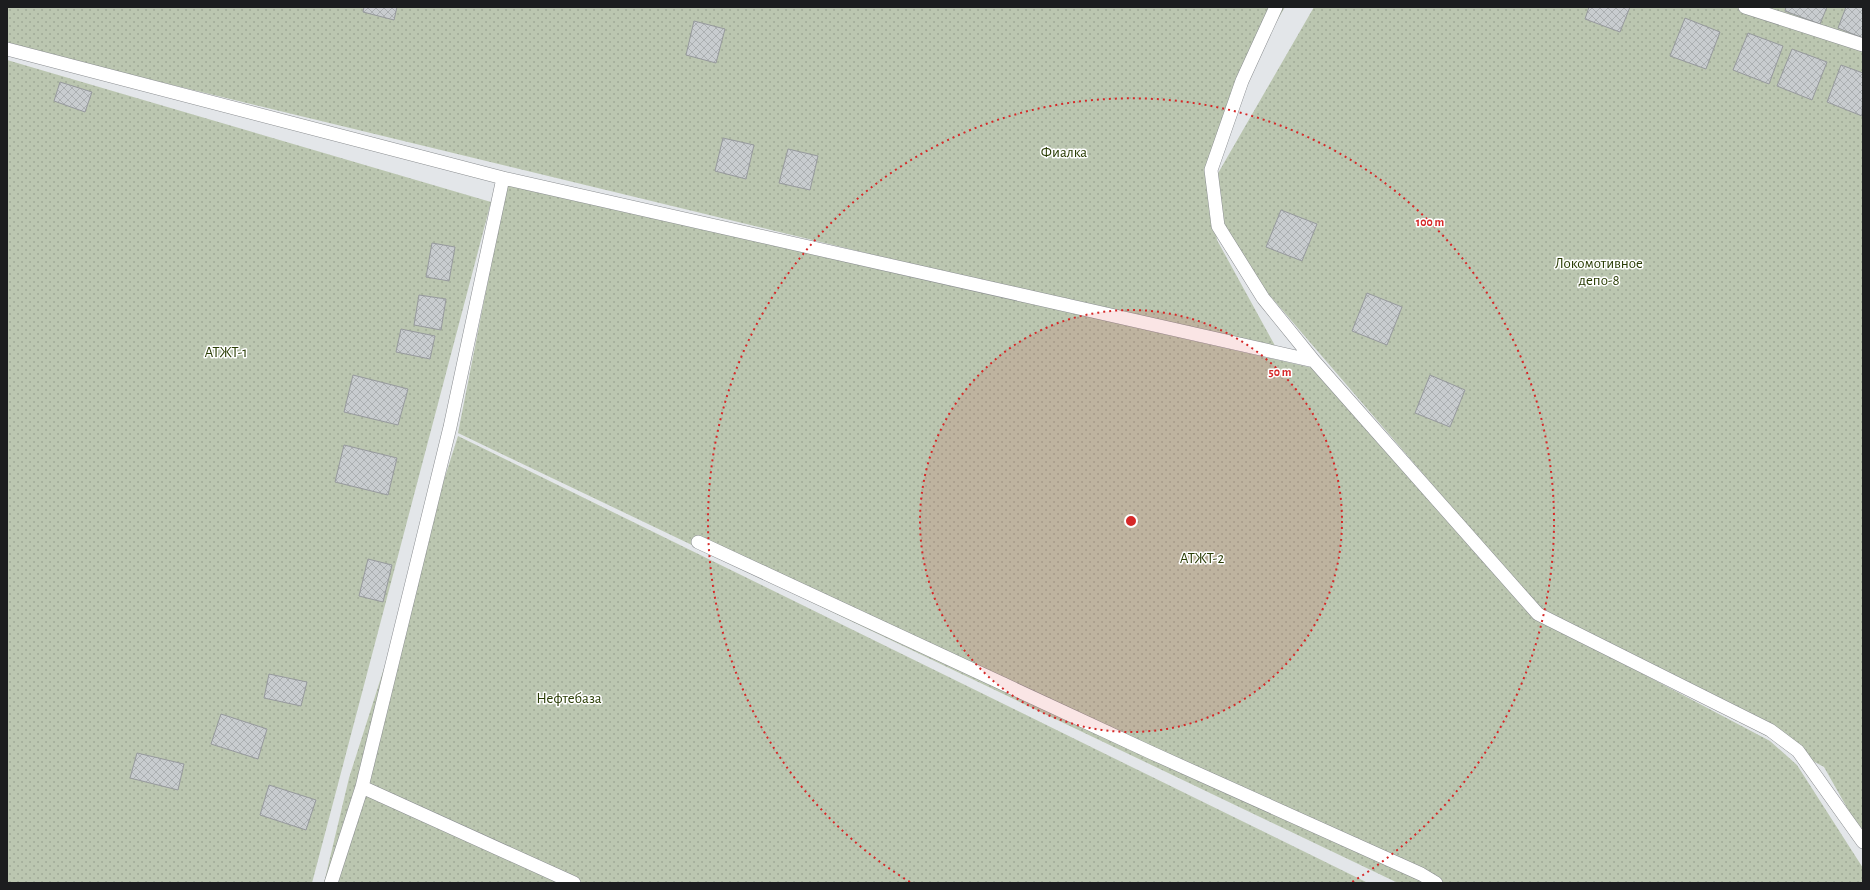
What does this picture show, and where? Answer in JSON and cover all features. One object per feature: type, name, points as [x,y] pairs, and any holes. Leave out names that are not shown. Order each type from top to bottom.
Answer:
[{"type":"lane","points":[[1276,7],[1242,81],[1211,170],[1218,226],[1263,298],[1314,361],[1538,614],[1770,730],[1798,751],[1863,842]]},
{"type":"lane","points":[[1745,7],[1863,45]]},
{"type":"lane","points":[[7,49],[503,178],[1314,361]]},
{"type":"lane","points":[[331,883],[362,787],[450,427],[503,178]]},
{"type":"lane","points":[[698,542],[1145,750],[1421,874],[1436,883]]},
{"type":"lane","points":[[362,787],[574,883]]},
{"type":"green space","name":"Фиалка","points":[[7,7],[1285,7],[1241,83],[1207,169],[1217,240],[1279,353],[7,45]]},
{"type":"green space","name":"Локомотивное депо-8","points":[[1314,7],[1863,7],[1863,836],[1824,767],[1547,618],[1223,241],[1217,175]]},
{"type":"green space","name":"АТЖТ-1","points":[[7,60],[491,202],[312,883],[7,883]]},
{"type":"green space","name":"АТЖТ-2","points":[[507,184],[1313,368],[1539,619],[1770,741],[1797,765],[1863,868],[1863,883],[1398,883],[458,433]]},
{"type":"green space","name":"Нефтебаза","points":[[458,436],[1368,883],[324,883],[349,778]]},
{"type":"building","points":[[364,7],[397,7],[394,20],[363,12]]},
{"type":"building","points":[[1589,7],[1630,7],[1620,32],[1585,19]]},
{"type":"building","points":[[1786,7],[1827,7],[1820,24],[1785,11]]},
{"type":"building","points":[[1846,7],[1863,7],[1863,38],[1838,28]]},
{"type":"building","points":[[1685,18],[1720,32],[1706,69],[1670,56]]},
{"type":"building","points":[[694,21],[725,29],[716,63],[686,55]]},
{"type":"building","points":[[1748,33],[1783,46],[1769,84],[1733,70]]},
{"type":"building","points":[[1792,49],[1827,62],[1812,100],[1777,86]]},
{"type":"building","points":[[1841,65],[1863,73],[1862,116],[1827,102]]},
{"type":"building","points":[[60,82],[92,92],[85,112],[54,101]]},
{"type":"building","points":[[723,138],[754,145],[746,179],[715,171]]},
{"type":"building","points":[[788,149],[818,156],[810,190],[779,183]]},
{"type":"building","points":[[1281,210],[1317,224],[1302,261],[1266,247]]},
{"type":"building","points":[[432,243],[455,247],[449,281],[426,277]]},
{"type":"building","points":[[1367,293],[1402,307],[1387,345],[1352,331]]},
{"type":"building","points":[[419,295],[446,299],[441,330],[414,325]]},
{"type":"building","points":[[401,329],[435,336],[430,359],[396,352]]},
{"type":"building","points":[[353,375],[408,389],[398,425],[344,412]]},
{"type":"building","points":[[1430,375],[1465,390],[1450,427],[1415,413]]},
{"type":"building","points":[[344,445],[397,458],[388,495],[335,482]]},
{"type":"building","points":[[368,559],[392,565],[383,602],[359,596]]},
{"type":"building","points":[[269,674],[307,682],[301,706],[264,698]]},
{"type":"building","points":[[221,714],[267,729],[258,759],[211,744]]},
{"type":"building","points":[[137,753],[184,764],[178,790],[130,778]]},
{"type":"building","points":[[269,785],[316,800],[306,830],[260,815]]}]
